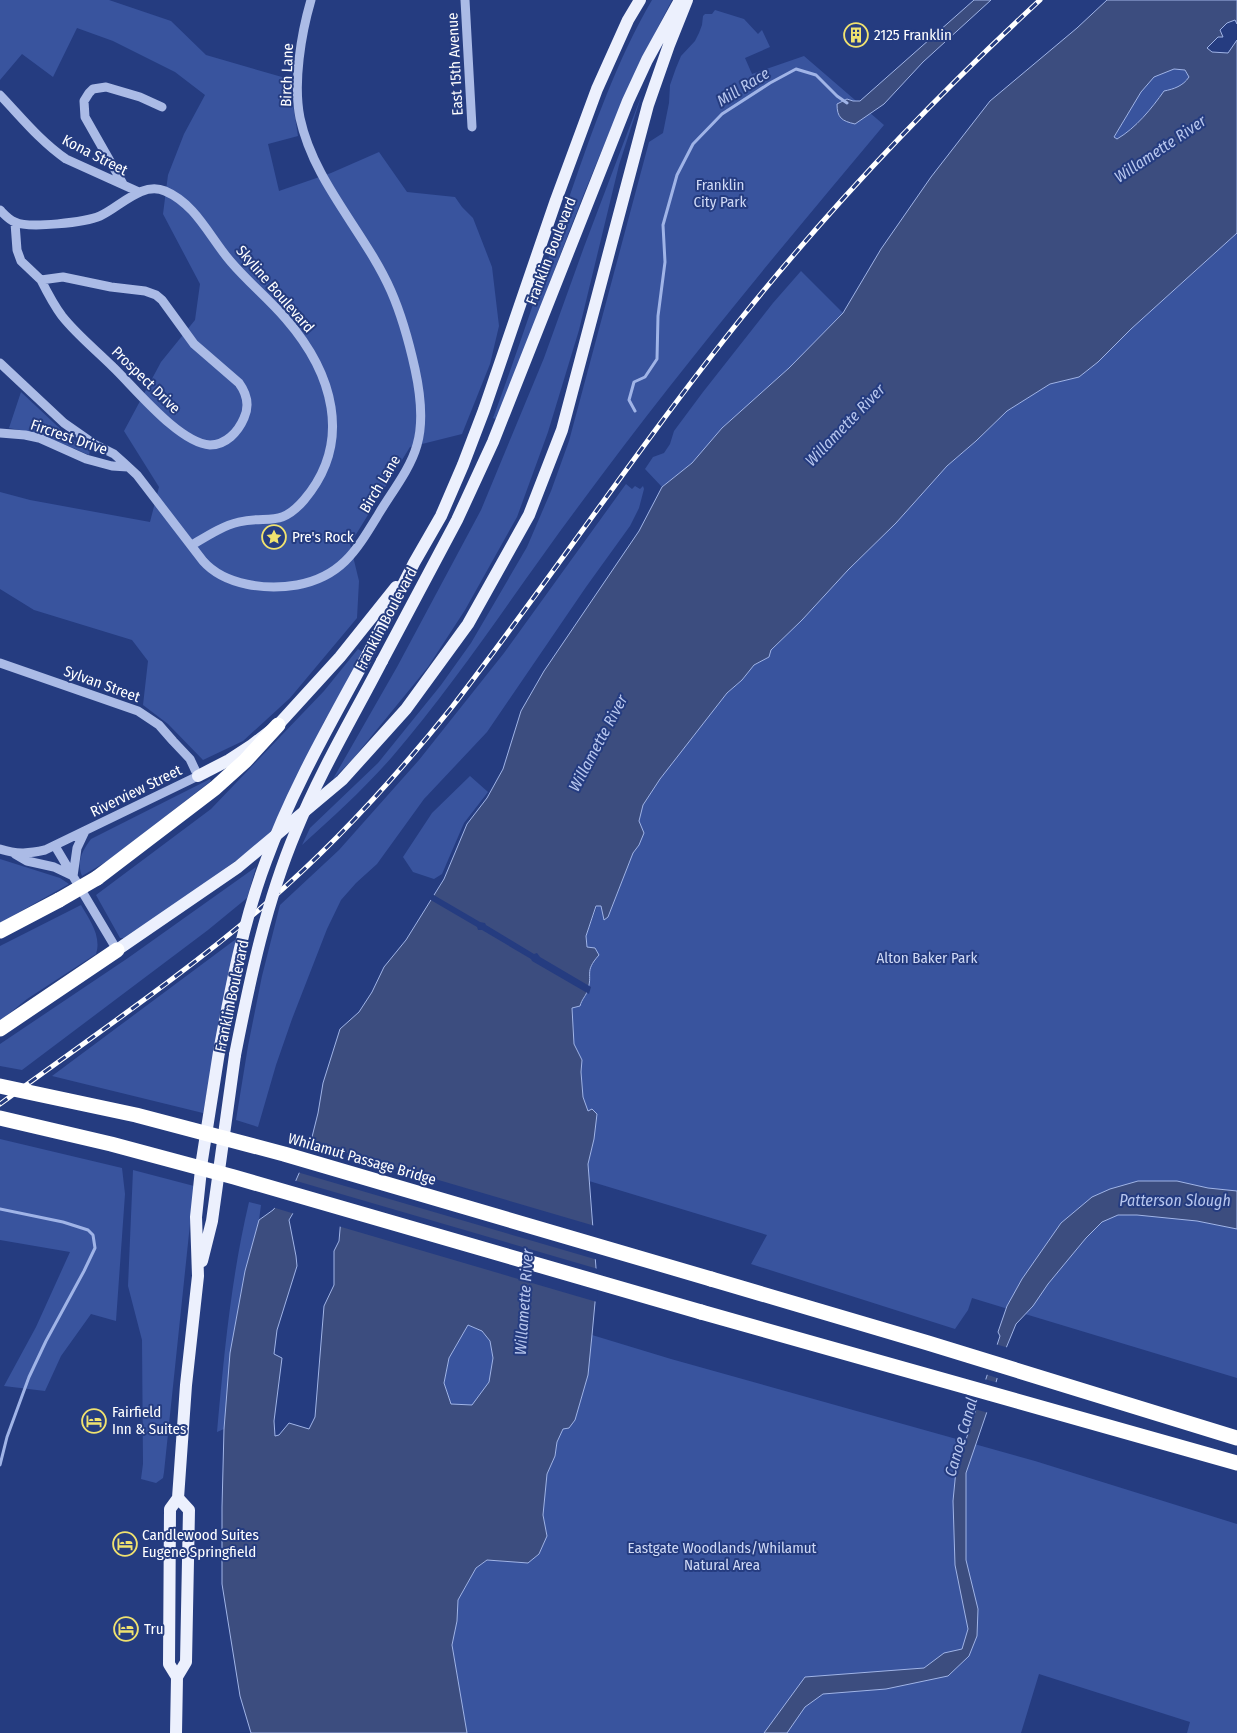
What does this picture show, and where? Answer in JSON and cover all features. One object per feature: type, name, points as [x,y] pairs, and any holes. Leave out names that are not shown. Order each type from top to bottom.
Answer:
[{"type":"highway","points":[[0,931],[97,878],[215,788],[246,761],[278,725]]},
{"type":"highway","points":[[0,1030],[117,950]]},
{"type":"highway","name":"Whilamut Passage Bridge","points":[[0,1086],[136,1115],[251,1145],[928,1343],[1237,1438]]},
{"type":"highway","points":[[0,1118],[234,1176],[701,1312],[1237,1463]]},
{"type":"main road","name":"Franklin Boulevard","points":[[198,1276],[196,1217],[202,1160],[219,1052],[230,992],[248,917],[266,861],[279,826],[297,788],[414,563],[441,516],[484,410],[556,200],[597,89],[628,20],[640,0]]},
{"type":"main road","name":"Franklin Boulevard","points":[[176,1733],[176,1678],[169,1664],[170,1509],[178,1498],[186,1385],[198,1276],[212,1221],[235,1055],[251,976],[268,911],[282,866],[314,792],[457,520],[493,442],[628,100],[647,60],[680,0]]},
{"type":"main road","points":[[117,950],[238,868],[342,780],[406,709],[468,624],[529,516],[562,430],[648,105],[687,0]]},
{"type":"main road","points":[[198,776],[252,745],[278,725],[340,657],[414,563]]},
{"type":"main road","name":"Franklin Boulevard","points":[[176,1678],[186,1662],[189,1510],[178,1498]]},
{"type":"street","name":"Birch Lane","points":[[0,363],[64,423],[94,444],[114,454],[128,467],[208,567],[233,580],[268,587],[290,586],[317,581],[339,567],[349,557],[364,538],[406,470],[417,446],[420,432],[420,413],[417,378],[408,341],[391,291],[326,182],[307,141],[300,118],[298,101],[300,55],[310,0]]},
{"type":"street","name":"East 15th Avenue","points":[[465,0],[472,127]]},
{"type":"street","points":[[122,184],[85,117],[84,101],[93,89],[106,87],[140,97],[162,107]]},
{"type":"street","name":"Kona Street","points":[[0,94],[55,152],[139,192]]},
{"type":"street","name":"Skyline Boulevard","points":[[15,223],[49,224],[90,219],[101,215],[139,192],[154,189],[165,191],[180,200],[196,216],[231,262],[286,319],[303,342],[323,377],[331,406],[334,428],[329,457],[314,487],[288,515],[270,520],[241,521],[230,524],[192,545]]},
{"type":"street","points":[[0,210],[15,223]]},
{"type":"street","name":"Prospect Drive","points":[[15,223],[17,250],[21,261],[41,280],[51,301],[74,329],[112,365],[152,409],[190,437],[208,445],[226,441],[234,434],[246,414],[248,403],[244,390],[240,383],[194,344],[162,300],[156,295],[145,291],[118,288],[63,277],[41,280]]},
{"type":"street","name":"Fircrest Drive","points":[[0,433],[38,438],[86,459],[112,466],[128,467]]},
{"type":"street","name":"Sylvan Street","points":[[0,663],[138,711],[159,725],[174,741],[190,760],[198,776]]},
{"type":"street","name":"Riverview Street","points":[[15,854],[33,853],[54,846],[198,776]]},
{"type":"street","name":"Riverview Street","points":[[0,849],[15,854],[27,861],[54,867],[74,876],[77,848],[86,830]]},
{"type":"street","points":[[54,846],[74,876],[117,950]]},
{"type":"green space","points":[[0,0],[109,0],[171,21],[206,55],[289,79],[298,136],[268,144],[279,191],[331,173],[379,152],[407,192],[455,197],[473,218],[492,267],[499,326],[490,364],[462,434],[410,447],[350,544],[359,581],[357,618],[290,698],[243,741],[203,760],[168,724],[143,705],[148,661],[132,640],[34,610],[0,589],[0,492],[30,500],[150,522],[159,487],[124,431],[161,362],[195,320],[200,284],[163,214],[168,175],[184,134],[205,95],[175,72],[113,41],[77,28],[53,77],[22,54],[0,80]]},
{"type":"green space","points":[[652,0],[672,0],[622,102],[600,155],[498,420],[493,418],[588,143],[617,70]]},
{"type":"green space","name":"Franklin City Park","points":[[715,10],[744,19],[758,34],[762,30],[770,47],[745,58],[752,74],[804,56],[884,125],[652,409],[417,727],[370,780],[302,845],[310,828],[378,763],[441,685],[471,643],[527,547],[551,491],[569,441],[649,142],[663,133],[669,103],[670,85],[681,56],[695,41],[702,25],[703,16],[705,14],[712,14]]},
{"type":"green space","points":[[1174,69],[1185,70],[1189,77],[1178,87],[1164,91],[1137,123],[1117,139],[1114,137],[1149,81],[1158,74]]},
{"type":"green space","points":[[642,94],[619,165],[579,330],[548,432],[517,517],[465,610],[428,667],[352,760],[333,779],[397,667],[481,510],[544,358]]},
{"type":"green space","name":"Alton Baker Park","points":[[1237,233],[1237,1378],[972,1298],[968,1310],[955,1329],[751,1264],[767,1235],[589,1181],[588,1164],[594,1139],[583,1097],[582,1060],[574,1044],[572,1008],[580,1006],[590,977],[588,970],[599,955],[587,948],[586,936],[597,906],[601,905],[604,919],[608,917],[633,853],[639,845],[639,821],[643,805],[660,779],[727,693],[742,680],[754,665],[769,657],[771,650],[896,523],[947,466],[1007,411],[1050,384],[1079,377],[1098,362],[1131,329]]},
{"type":"green space","points":[[801,271],[843,313],[789,368],[722,428],[692,463],[662,487],[645,469],[653,457],[664,453],[670,444],[674,431],[703,392],[773,303]]},
{"type":"green space","points":[[21,392],[70,438],[90,450],[89,455],[40,434],[9,428]]},
{"type":"green space","points":[[626,484],[632,489],[635,486],[640,489],[643,486],[644,489],[639,508],[630,526],[487,732],[424,799],[377,864],[341,900],[327,929],[292,1019],[258,1127],[236,1120],[262,976],[280,905],[339,850],[419,760],[504,653]]},
{"type":"green space","points":[[358,649],[364,653],[324,722],[268,838],[185,897],[124,938],[120,938],[96,895],[211,809],[324,691]]},
{"type":"green space","points":[[470,776],[488,792],[464,823],[442,874],[434,879],[413,872],[403,857],[432,813]]},
{"type":"green space","points":[[210,779],[211,781],[109,860],[82,876],[80,861],[91,839]]},
{"type":"green space","points":[[0,859],[60,878],[69,884],[0,923]]},
{"type":"green space","points":[[256,867],[247,898],[208,930],[22,1070],[0,1066],[0,1044],[128,958]]},
{"type":"green space","points":[[81,905],[96,934],[96,954],[27,999],[0,1021],[0,946]]},
{"type":"green space","points":[[236,939],[203,1113],[52,1076]]},
{"type":"green space","points":[[0,1139],[122,1168],[125,1194],[116,1321],[91,1314],[61,1356],[45,1391],[4,1386],[36,1327],[70,1252],[0,1240]]},
{"type":"green space","points":[[133,1170],[194,1186],[164,1472],[163,1478],[156,1483],[141,1479],[143,1464],[142,1340],[128,1286]]},
{"type":"green space","points":[[249,1202],[261,1205],[259,1220],[245,1271],[230,1353],[224,1429],[217,1432],[225,1345],[237,1259]]},
{"type":"green space","points":[[468,1325],[482,1331],[490,1341],[493,1358],[489,1382],[472,1406],[451,1404],[444,1383],[449,1358]]},
{"type":"green space","name":"Eastgate Woodlands/Whilamut Natural Area","points":[[592,1335],[1035,1461],[1237,1524],[1237,1733],[1187,1733],[1190,1722],[1039,1674],[1021,1733],[467,1733],[452,1645],[457,1621],[458,1600],[476,1568],[487,1560],[528,1563],[539,1554],[547,1536],[543,1515],[547,1474],[555,1456],[557,1442],[563,1429],[575,1420],[588,1375]]},
{"type":"water","points":[[974,0],[991,0],[923,62],[884,104],[855,124],[847,122],[839,116],[837,104],[847,99],[860,101]]},
{"type":"water","name":"Willamette River","points":[[1107,0],[1237,0],[1237,24],[1235,20],[1227,23],[1220,30],[1223,37],[1218,37],[1207,48],[1212,52],[1228,53],[1237,40],[1237,233],[1131,329],[1098,362],[1079,377],[1050,384],[1007,411],[947,466],[896,523],[771,650],[769,657],[754,665],[742,680],[727,693],[660,779],[643,805],[639,821],[644,833],[633,853],[608,917],[604,920],[601,906],[596,906],[586,936],[587,947],[595,948],[599,955],[591,966],[589,986],[580,1006],[572,1008],[574,1044],[582,1060],[583,1097],[588,1111],[592,1109],[597,1114],[588,1164],[597,1281],[588,1375],[575,1420],[569,1428],[563,1429],[557,1442],[555,1456],[547,1474],[543,1515],[547,1536],[539,1554],[528,1563],[487,1560],[476,1568],[458,1600],[457,1621],[452,1645],[467,1733],[251,1733],[240,1696],[222,1584],[224,1429],[230,1353],[245,1271],[259,1220],[273,1210],[293,1187],[308,1153],[323,1083],[340,1029],[359,1012],[372,992],[384,967],[406,940],[444,879],[467,824],[487,798],[503,769],[521,711],[544,671],[639,531],[662,487],[692,463],[722,428],[789,368],[843,313],[881,249],[931,177],[990,101],[1077,28]],"holes":[[[1174,69],[1185,70],[1189,77],[1178,87],[1164,91],[1137,123],[1117,139],[1114,137],[1141,92],[1154,77]],[[303,1196],[329,1206],[341,1218],[339,1241],[334,1251],[334,1285],[324,1306],[315,1417],[309,1429],[289,1423],[279,1435],[275,1436],[274,1421],[282,1358],[274,1354],[277,1330],[297,1266],[289,1220]],[[468,1325],[482,1331],[490,1341],[493,1358],[489,1382],[472,1405],[451,1404],[444,1383],[449,1358]]]},
{"type":"water","name":"Patterson Slough","points":[[1138,1181],[1177,1181],[1208,1188],[1237,1191],[1237,1229],[1197,1221],[1118,1215],[1102,1222],[1086,1238],[1048,1284],[1033,1306],[1016,1324],[1004,1353],[992,1397],[966,1473],[966,1560],[978,1609],[977,1636],[969,1656],[948,1676],[886,1689],[823,1694],[805,1707],[787,1733],[764,1733],[805,1677],[924,1668],[944,1653],[962,1649],[968,1629],[955,1565],[953,1501],[956,1470],[1000,1336],[998,1332],[1007,1306],[1022,1279],[1061,1223],[1092,1197],[1110,1189]]},
{"type":"pier","points":[[432,894],[480,922],[485,923],[534,954],[537,953],[540,957],[591,987],[589,994],[482,930],[478,930],[477,927],[429,899]]},
{"type":"pier","points":[[309,1142],[595,1226],[598,1260],[297,1172]]},
{"type":"pier","points":[[293,1180],[598,1269],[597,1302],[338,1226],[338,1219],[327,1208],[304,1199],[295,1214],[272,1207],[291,1186]]},
{"type":"pier","points":[[995,1344],[1009,1348],[1000,1379],[985,1374]]},
{"type":"pier","points":[[984,1379],[999,1383],[989,1413],[974,1409]]},
{"type":"waterway","name":"Mill Race","points":[[635,411],[629,400],[634,382],[645,377],[657,359],[658,316],[665,262],[663,225],[677,175],[693,144],[722,114],[770,83],[796,69],[816,75],[837,96],[847,103]]},
{"type":"waterway","points":[[0,1209],[63,1222],[88,1230],[93,1235],[95,1248],[29,1377],[7,1437],[0,1465]]},
{"type":"railway","points":[[0,1104],[170,981],[236,929],[293,880],[364,809],[452,707],[702,368],[774,278],[846,195],[922,115],[1040,0]]},
{"type":"place","name":"2125 Franklin","points":[[856,35]]},
{"type":"place","name":"Pre's Rock","points":[[274,537]]},
{"type":"place","name":"Fairfield Inn & Suites","points":[[94,1421]]},
{"type":"place","name":"Candlewood Suites Eugene Springfield","points":[[125,1544]]},
{"type":"place","name":"Tru","points":[[126,1629]]},
{"type":"water label","name":"Canoe Canal","points":[[961,1437]]}]
